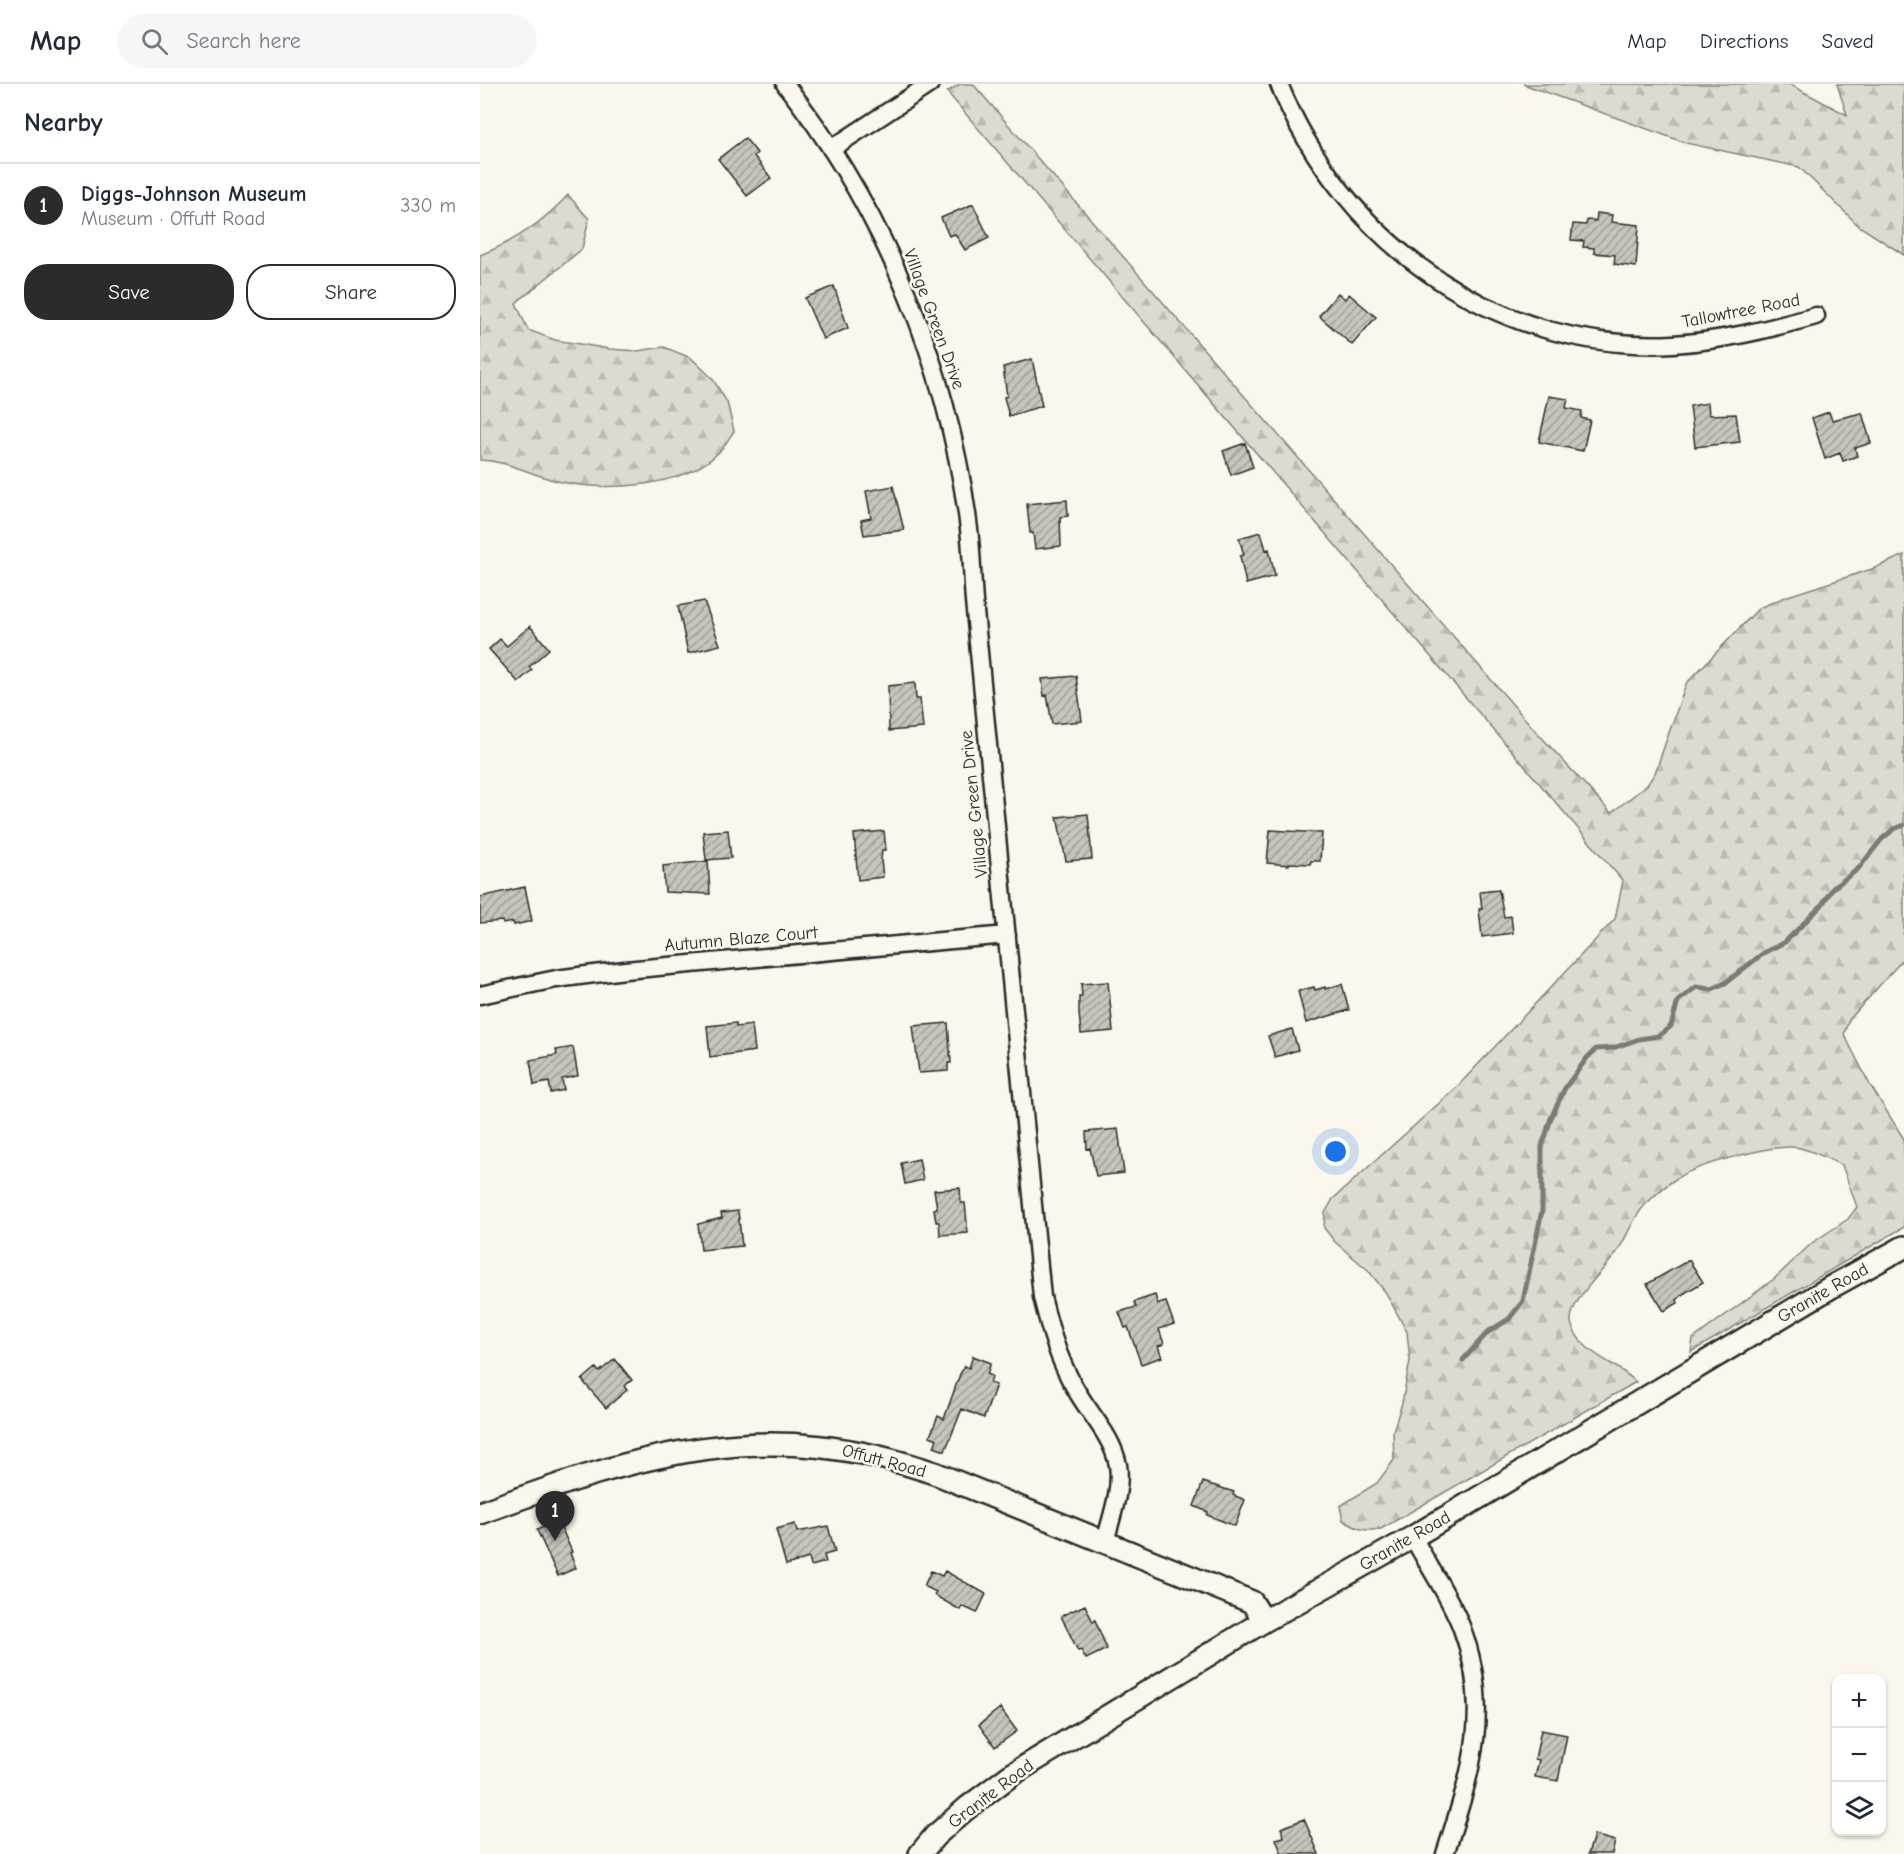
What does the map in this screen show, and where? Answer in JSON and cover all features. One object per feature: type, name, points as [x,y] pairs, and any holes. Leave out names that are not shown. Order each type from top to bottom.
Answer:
[{"type":"street","name":"Village Green Drive","points":[[785,84],[831,149],[888,252],[913,309],[933,365],[956,451],[969,531],[1042,1297],[1060,1360],[1076,1391],[1107,1436],[1118,1467],[1117,1496],[1105,1542]]},
{"type":"street","points":[[831,149],[930,84]]},
{"type":"street","name":"Tallowtree Road","points":[[1279,84],[1309,146],[1351,206],[1416,265],[1450,288],[1495,310],[1535,326],[1568,334],[1625,343],[1673,344],[1720,339],[1816,316]]},
{"type":"street","name":"Autumn Blaze Court","points":[[480,995],[556,979],[625,970],[1006,935]]},
{"type":"street","name":"Granite Road","points":[[920,1854],[935,1836],[967,1808],[1011,1775],[1264,1621],[1413,1537],[1833,1286],[1904,1247]]},
{"type":"street","name":"Offutt Road","points":[[480,1514],[590,1474],[660,1455],[724,1445],[808,1445],[863,1452],[910,1465],[1252,1602],[1264,1621]]},
{"type":"street","points":[[1413,1537],[1460,1624],[1476,1683],[1476,1745],[1469,1781],[1445,1854]]},
{"type":"green space","points":[[960,84],[973,84],[1534,729],[1611,813],[1647,785],[1655,773],[1686,684],[1759,608],[1788,596],[1875,568],[1904,555],[1904,958],[1849,1020],[1844,1034],[1870,1085],[1904,1139],[1904,1227],[1691,1352],[1693,1339],[1774,1279],[1812,1243],[1848,1219],[1857,1207],[1842,1165],[1800,1148],[1774,1148],[1757,1151],[1702,1167],[1677,1178],[1641,1210],[1615,1255],[1579,1299],[1571,1318],[1572,1326],[1583,1344],[1636,1382],[1381,1529],[1366,1530],[1348,1523],[1343,1520],[1340,1506],[1377,1483],[1394,1460],[1393,1431],[1402,1403],[1410,1361],[1407,1332],[1386,1293],[1368,1270],[1335,1242],[1324,1228],[1325,1213],[1333,1199],[1456,1088],[1615,919],[1623,881],[947,92]]},
{"type":"green space","points":[[1523,84],[1789,84],[1847,115],[1837,84],[1904,84],[1904,255],[1859,226],[1799,167],[1686,143]]},
{"type":"green space","points":[[568,195],[589,219],[582,249],[516,303],[528,330],[555,340],[610,349],[637,351],[664,347],[691,358],[712,378],[727,402],[734,431],[718,453],[702,465],[683,474],[638,485],[591,486],[550,479],[507,465],[480,460],[480,255],[505,244],[527,230]]},
{"type":"building","points":[[745,138],[757,153],[754,156],[771,178],[747,196],[718,159]]},
{"type":"building","points":[[973,204],[989,238],[965,250],[955,234],[949,236],[941,218]]},
{"type":"building","points":[[1597,213],[1612,215],[1611,222],[1639,225],[1636,267],[1614,264],[1615,255],[1594,253],[1594,248],[1583,247],[1584,241],[1571,240],[1573,224],[1586,225],[1587,220],[1596,221]]},
{"type":"building","points":[[834,286],[848,328],[823,339],[805,298]]},
{"type":"building","points":[[1338,293],[1345,299],[1349,294],[1376,317],[1352,345],[1319,316]]},
{"type":"building","points":[[1032,359],[1042,406],[1009,416],[1004,397],[1007,396],[1003,367]]},
{"type":"building","points":[[1549,396],[1568,399],[1566,408],[1582,411],[1581,418],[1590,420],[1583,451],[1539,442]]},
{"type":"building","points":[[1708,403],[1709,415],[1736,414],[1740,442],[1695,447],[1690,406]]},
{"type":"building","points":[[1829,412],[1832,420],[1862,413],[1871,443],[1855,448],[1857,456],[1843,461],[1840,453],[1825,459],[1812,418]]},
{"type":"building","points":[[1245,443],[1253,467],[1231,475],[1223,451]]},
{"type":"building","points":[[893,486],[904,530],[864,535],[861,520],[871,518],[866,491]]},
{"type":"building","points":[[1067,500],[1068,516],[1060,517],[1061,546],[1035,549],[1033,533],[1030,533],[1027,504]]},
{"type":"building","points":[[1261,532],[1266,550],[1269,549],[1275,576],[1246,584],[1240,556],[1244,555],[1239,538]]},
{"type":"building","points":[[704,601],[720,645],[688,653],[678,606]]},
{"type":"building","points":[[530,626],[549,649],[529,667],[532,670],[518,682],[489,649],[500,639],[507,646]]},
{"type":"building","points":[[1076,676],[1082,721],[1052,724],[1042,679]]},
{"type":"building","points":[[915,683],[916,699],[920,699],[923,728],[889,731],[888,686]]},
{"type":"building","points":[[1088,814],[1092,859],[1066,861],[1057,817]]},
{"type":"building","points":[[728,830],[731,858],[706,860],[703,832]]},
{"type":"building","points":[[1270,830],[1322,833],[1320,861],[1311,861],[1310,864],[1289,863],[1289,865],[1267,863]]},
{"type":"building","points":[[884,831],[886,850],[882,850],[883,877],[858,880],[854,834]]},
{"type":"building","points":[[708,861],[710,894],[665,892],[663,866]]},
{"type":"building","points":[[525,887],[532,921],[514,925],[513,922],[503,924],[502,921],[480,923],[480,897]]},
{"type":"building","points":[[1499,890],[1504,917],[1511,916],[1513,933],[1482,937],[1480,892]]},
{"type":"building","points":[[1108,982],[1113,1031],[1081,1034],[1079,997],[1082,997],[1081,984]]},
{"type":"building","points":[[1342,984],[1349,1010],[1306,1023],[1298,991],[1314,987],[1315,990],[1325,987],[1325,989]]},
{"type":"building","points":[[736,1023],[736,1027],[752,1025],[755,1051],[710,1057],[707,1026]]},
{"type":"building","points":[[948,1023],[951,1063],[948,1063],[948,1071],[919,1073],[913,1026]]},
{"type":"building","points":[[1292,1029],[1298,1050],[1275,1057],[1268,1036]]},
{"type":"building","points":[[573,1047],[578,1076],[562,1079],[564,1090],[551,1093],[549,1082],[534,1085],[530,1060],[557,1055],[556,1050]]},
{"type":"building","points":[[1118,1129],[1124,1173],[1096,1176],[1090,1148],[1087,1149],[1086,1132]]},
{"type":"building","points":[[919,1159],[923,1180],[905,1184],[901,1163]]},
{"type":"building","points":[[960,1188],[961,1203],[965,1203],[968,1233],[940,1235],[939,1222],[936,1222],[934,1209],[937,1208],[934,1190]]},
{"type":"building","points":[[738,1211],[742,1246],[701,1250],[698,1224],[722,1218],[721,1213]]},
{"type":"building","points":[[1689,1260],[1703,1282],[1683,1294],[1677,1300],[1678,1303],[1664,1311],[1647,1284]]},
{"type":"building","points":[[1155,1295],[1158,1304],[1166,1302],[1174,1324],[1159,1329],[1164,1344],[1158,1346],[1162,1357],[1141,1364],[1128,1327],[1125,1328],[1119,1312],[1136,1307],[1134,1302]]},
{"type":"building","points":[[973,1356],[991,1363],[987,1374],[992,1376],[990,1383],[996,1385],[984,1418],[962,1409],[945,1451],[934,1447],[937,1439],[930,1436],[938,1416],[944,1419],[960,1374],[965,1366],[969,1368]]},
{"type":"building","points":[[615,1359],[632,1380],[624,1386],[627,1390],[606,1408],[582,1380],[596,1368],[599,1372]]},
{"type":"building","points":[[1203,1482],[1234,1492],[1233,1495],[1245,1500],[1235,1526],[1207,1515],[1208,1512],[1194,1506]]},
{"type":"building","points":[[558,1520],[572,1552],[570,1553],[576,1568],[558,1576],[537,1530]]},
{"type":"building","points":[[795,1524],[797,1532],[828,1526],[835,1552],[824,1555],[826,1562],[811,1566],[809,1558],[786,1565],[776,1529]]},
{"type":"building","points":[[931,1571],[942,1576],[945,1571],[986,1594],[977,1613],[962,1606],[960,1610],[934,1595],[936,1592],[924,1586]]},
{"type":"building","points":[[1085,1605],[1093,1622],[1095,1620],[1107,1649],[1086,1659],[1081,1650],[1078,1651],[1061,1616]]},
{"type":"building","points":[[1000,1708],[1017,1731],[995,1747],[979,1725]]},
{"type":"building","points":[[1541,1730],[1567,1735],[1558,1781],[1535,1777],[1539,1760],[1535,1759]]},
{"type":"building","points":[[1304,1819],[1319,1854],[1282,1854],[1276,1839],[1284,1837],[1281,1828]]},
{"type":"building","points":[[1594,1835],[1615,1841],[1612,1854],[1588,1854]]},
{"type":"waterway","points":[[1463,1360],[1488,1332],[1509,1319],[1523,1301],[1542,1211],[1542,1147],[1551,1118],[1565,1088],[1587,1058],[1596,1049],[1613,1048],[1639,1039],[1659,1036],[1671,1026],[1678,1001],[1696,987],[1712,989],[1725,983],[1765,952],[1785,942],[1821,906],[1833,888],[1858,869],[1882,839],[1894,829],[1904,825]]},
{"type":"place","name":"Diggs-Johnson Museum","points":[[555,1541]]}]
